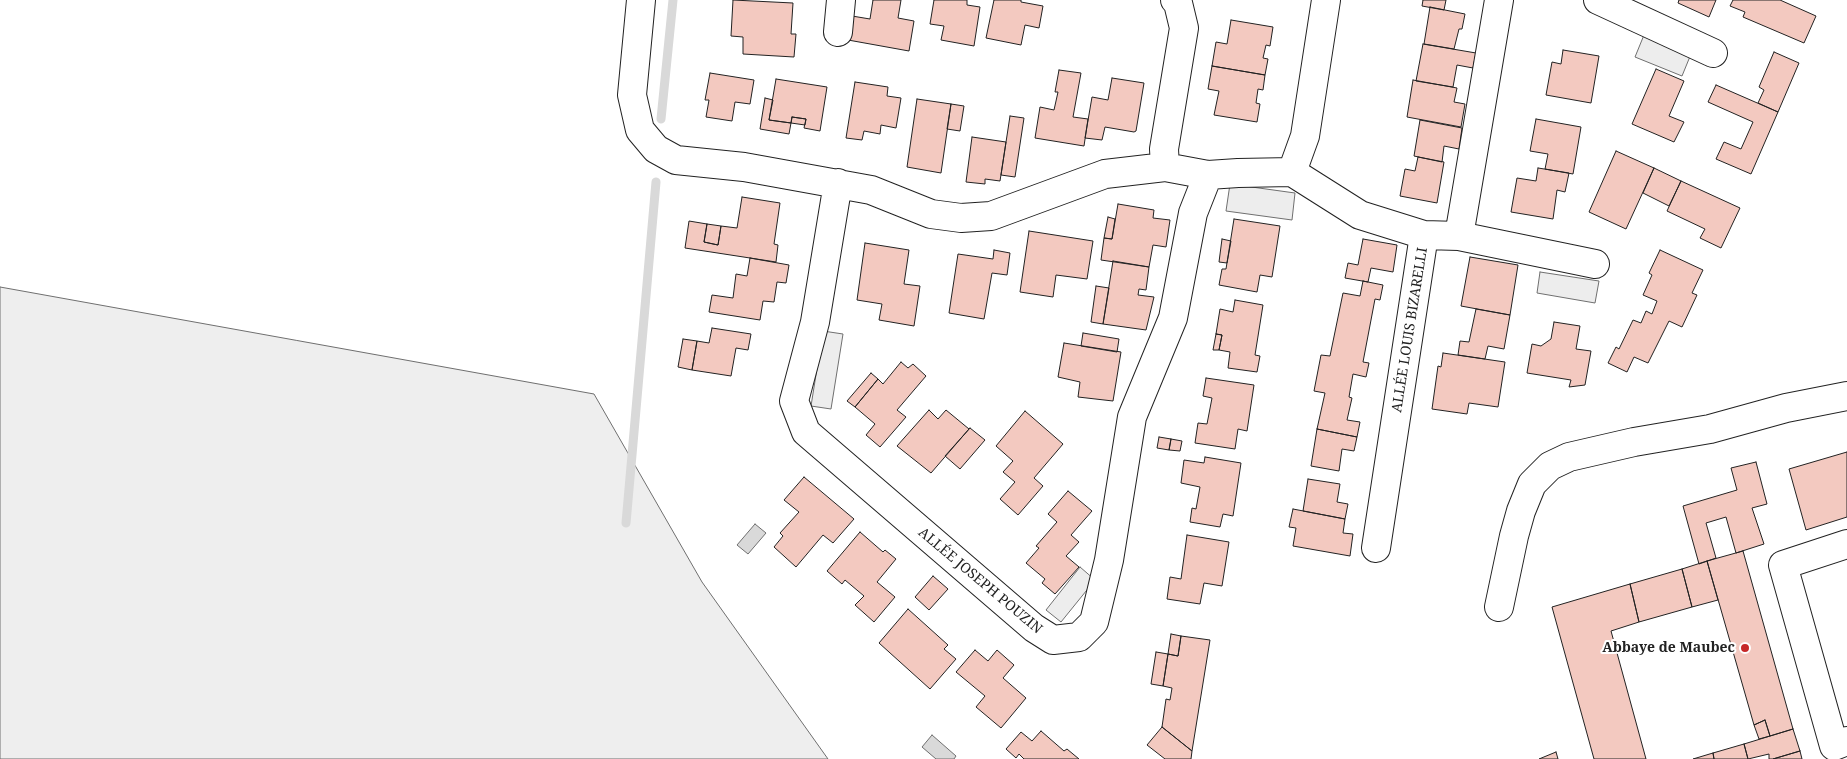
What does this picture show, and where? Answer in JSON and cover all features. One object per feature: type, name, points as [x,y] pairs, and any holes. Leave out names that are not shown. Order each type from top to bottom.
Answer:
[{"type":"street","points":[[641,0],[632,95],[640,130],[656,149],[676,160],[744,167],[838,183],[872,190],[931,214],[969,218],[991,216],[1106,174],[1165,167],[1208,175],[1292,172],[1360,215],[1424,236]]},
{"type":"street","points":[[838,32],[841,0]]},
{"type":"street","points":[[1165,167],[1164,149],[1184,28],[1178,3],[1175,0]]},
{"type":"street","points":[[1292,172],[1305,136],[1326,0]]},
{"type":"street","points":[[1459,236],[1499,0]]},
{"type":"street","points":[[1598,0],[1713,53]]},
{"type":"street","name":"ALLÉE JOSEPH POUZIN","points":[[838,183],[815,322],[794,400],[806,432],[1034,628],[1053,640],[1079,637],[1094,622],[1109,560],[1132,417],[1173,318],[1193,213],[1208,175]]},
{"type":"street","name":"ALLÉE LOUIS BIZARELLI","points":[[1376,548],[1424,236],[1459,236],[1595,264]]},
{"type":"street","points":[[1499,607],[1521,511],[1532,484],[1550,466],[1569,457],[1634,442],[1710,429],[1786,408],[1847,396]]},
{"type":"street","points":[[1847,544],[1783,565],[1834,746],[1847,741]]},
{"type":"shaded area","points":[[1644,35],[1691,54],[1682,76],[1635,57]]},
{"type":"shaded area","points":[[1230,184],[1295,193],[1292,220],[1226,211]]},
{"type":"shaded area","points":[[1540,272],[1599,281],[1595,303],[1537,293]]},
{"type":"shaded area","points":[[0,287],[594,394],[702,582],[828,759],[0,759]]},
{"type":"shaded area","points":[[823,331],[843,334],[831,409],[811,406]]},
{"type":"shaded area","points":[[755,524],[766,533],[748,554],[737,545]]},
{"type":"shaded area","points":[[1080,567],[1095,580],[1061,622],[1046,610]]},
{"type":"shaded area","points":[[932,735],[956,756],[954,759],[936,759],[922,747]]},
{"type":"building","points":[[733,0],[793,3],[791,34],[796,34],[794,57],[743,54],[743,37],[731,36]]},
{"type":"building","points":[[873,0],[901,0],[898,18],[914,21],[909,51],[848,40],[852,16],[870,19]]},
{"type":"building","points":[[934,0],[967,0],[967,5],[980,7],[974,46],[941,40],[944,26],[930,24]]},
{"type":"building","points":[[994,0],[1021,0],[1021,2],[1043,6],[1039,28],[1025,25],[1021,45],[986,38]]},
{"type":"building","points":[[1423,0],[1446,0],[1444,10],[1422,6]]},
{"type":"building","points":[[1679,0],[1716,0],[1709,17],[1678,3]]},
{"type":"building","points":[[1733,0],[1780,0],[1816,16],[1804,43],[1743,17],[1745,12],[1730,6]]},
{"type":"building","points":[[1430,7],[1465,14],[1462,29],[1459,29],[1454,49],[1424,44]]},
{"type":"building","points":[[1231,20],[1273,27],[1270,46],[1266,45],[1263,58],[1268,59],[1265,75],[1212,66],[1216,42],[1227,44]]},
{"type":"building","points":[[1423,44],[1476,53],[1473,68],[1457,65],[1453,87],[1416,81]]},
{"type":"building","points":[[1563,50],[1599,56],[1591,103],[1546,95],[1552,62],[1561,64]]},
{"type":"building","points":[[1774,52],[1799,63],[1778,112],[1758,103],[1764,90],[1759,87]]},
{"type":"building","points":[[1212,66],[1265,75],[1263,90],[1258,89],[1256,103],[1260,104],[1257,122],[1214,115],[1219,91],[1208,89]]},
{"type":"building","points":[[1656,69],[1684,81],[1669,116],[1684,122],[1674,142],[1632,124]]},
{"type":"building","points":[[1059,70],[1081,73],[1073,117],[1088,119],[1084,146],[1035,138],[1040,107],[1054,110],[1058,92],[1055,92]]},
{"type":"building","points":[[710,73],[754,80],[750,104],[735,102],[732,121],[706,117],[709,100],[705,100]]},
{"type":"building","points":[[1112,78],[1144,83],[1136,131],[1105,127],[1102,140],[1085,138],[1092,97],[1108,100]]},
{"type":"building","points":[[776,79],[827,87],[820,131],[804,128],[806,119],[792,117],[791,123],[769,120]]},
{"type":"building","points":[[1413,80],[1457,88],[1454,102],[1465,104],[1461,127],[1407,117]]},
{"type":"building","points":[[855,82],[888,87],[887,96],[901,98],[896,128],[881,125],[880,134],[864,131],[862,140],[846,138]]},
{"type":"building","points":[[1716,85],[1778,112],[1751,174],[1716,159],[1724,142],[1741,149],[1753,122],[1708,102]]},
{"type":"building","points":[[765,98],[773,100],[769,120],[791,123],[789,134],[760,129]]},
{"type":"building","points":[[917,99],[951,104],[941,173],[907,167]]},
{"type":"building","points":[[951,104],[964,106],[960,131],[947,129]]},
{"type":"building","points":[[1010,116],[1024,118],[1015,177],[1001,175]]},
{"type":"building","points":[[792,117],[806,119],[805,125],[791,123]]},
{"type":"building","points":[[1536,119],[1581,127],[1573,174],[1545,169],[1548,154],[1530,151]]},
{"type":"building","points":[[1420,120],[1462,128],[1459,149],[1444,146],[1442,162],[1414,156]]},
{"type":"building","points":[[972,137],[1006,142],[1000,181],[985,179],[985,184],[966,182]]},
{"type":"building","points":[[1616,151],[1654,168],[1626,229],[1589,212]]},
{"type":"building","points":[[1418,157],[1444,162],[1437,203],[1400,196],[1405,169],[1415,171]]},
{"type":"building","points":[[1538,168],[1569,173],[1565,192],[1557,190],[1553,219],[1511,212],[1517,178],[1536,181]]},
{"type":"building","points":[[1654,168],[1681,181],[1669,206],[1643,193]]},
{"type":"building","points":[[1681,181],[1740,208],[1721,248],[1700,238],[1705,229],[1667,211]]},
{"type":"building","points":[[742,197],[780,203],[774,244],[778,245],[776,262],[685,248],[689,221],[707,224],[704,242],[718,245],[721,226],[737,228]]},
{"type":"building","points":[[1118,204],[1154,210],[1153,218],[1170,220],[1166,247],[1153,245],[1149,267],[1101,260],[1104,238],[1112,239]]},
{"type":"building","points":[[1108,217],[1115,219],[1112,239],[1104,238]]},
{"type":"building","points":[[1234,219],[1280,226],[1272,277],[1260,275],[1257,292],[1219,285],[1222,269],[1226,269]]},
{"type":"building","points":[[707,224],[721,226],[718,245],[704,242]]},
{"type":"building","points":[[1029,231],[1093,241],[1087,279],[1056,275],[1053,297],[1020,292]]},
{"type":"building","points":[[1222,239],[1231,241],[1227,263],[1219,262]]},
{"type":"building","points":[[1363,239],[1397,245],[1393,272],[1371,268],[1368,282],[1345,278],[1348,263],[1358,265]]},
{"type":"building","points":[[865,243],[909,250],[904,284],[920,286],[914,326],[879,320],[882,304],[857,300]]},
{"type":"building","points":[[994,250],[1010,253],[1007,275],[992,273],[984,319],[949,313],[958,254],[993,259]]},
{"type":"building","points":[[1660,250],[1703,270],[1692,293],[1697,295],[1682,327],[1669,321],[1648,363],[1634,357],[1627,372],[1608,363],[1616,347],[1619,349],[1633,320],[1641,323],[1646,311],[1652,314],[1657,301],[1643,295],[1652,275],[1649,273]]},
{"type":"building","points":[[1470,257],[1518,265],[1510,315],[1461,306]]},
{"type":"building","points":[[750,258],[789,265],[786,283],[777,282],[774,302],[763,301],[760,320],[709,312],[712,295],[733,298],[736,274],[747,276]]},
{"type":"building","points":[[1113,261],[1149,267],[1146,290],[1139,289],[1138,295],[1154,297],[1146,330],[1103,324]]},
{"type":"building","points":[[1363,281],[1383,285],[1380,300],[1375,299],[1363,362],[1369,363],[1366,377],[1353,374],[1349,397],[1352,398],[1347,420],[1360,422],[1357,437],[1317,429],[1325,393],[1314,391],[1321,355],[1330,356],[1343,293],[1360,296]]},
{"type":"building","points":[[1096,286],[1109,288],[1103,324],[1091,322]]},
{"type":"building","points":[[1235,300],[1263,305],[1255,355],[1260,356],[1257,372],[1228,368],[1230,352],[1219,350],[1222,335],[1216,334],[1220,309],[1233,312]]},
{"type":"building","points":[[1476,309],[1510,315],[1504,349],[1488,346],[1485,359],[1458,355],[1460,341],[1469,342]]},
{"type":"building","points":[[1554,322],[1580,326],[1576,349],[1591,351],[1585,385],[1569,387],[1571,380],[1527,373],[1532,344],[1541,346],[1551,339]]},
{"type":"building","points":[[712,328],[751,334],[748,350],[736,348],[731,376],[692,370],[697,341],[709,343]]},
{"type":"building","points":[[1083,333],[1119,339],[1117,352],[1081,346]]},
{"type":"building","points":[[1216,334],[1222,335],[1219,350],[1213,350]]},
{"type":"building","points":[[683,339],[697,341],[692,370],[678,367]]},
{"type":"building","points":[[1064,343],[1121,352],[1113,401],[1078,397],[1080,382],[1058,377]]},
{"type":"building","points":[[1443,353],[1505,362],[1498,407],[1469,403],[1467,414],[1432,409],[1438,366],[1441,367]]},
{"type":"building","points":[[901,362],[908,368],[913,364],[926,376],[897,410],[906,417],[880,447],[866,435],[875,424],[855,407],[878,379],[883,384]]},
{"type":"building","points":[[871,373],[878,379],[855,407],[847,401]]},
{"type":"building","points":[[1206,378],[1254,385],[1247,431],[1238,429],[1235,449],[1195,443],[1198,423],[1207,424],[1212,398],[1203,396]]},
{"type":"building","points":[[929,410],[938,419],[946,410],[969,429],[931,473],[897,446]]},
{"type":"building","points":[[1025,411],[1063,444],[1034,478],[1043,486],[1018,515],[1000,499],[1015,482],[1003,472],[1013,461],[996,446]]},
{"type":"building","points":[[970,428],[985,440],[960,469],[945,456]]},
{"type":"building","points":[[1317,429],[1357,437],[1354,451],[1342,449],[1339,471],[1311,466]]},
{"type":"building","points":[[1159,437],[1171,439],[1169,450],[1157,448]]},
{"type":"building","points":[[1171,439],[1182,441],[1180,451],[1169,450]]},
{"type":"building","points":[[1847,452],[1847,517],[1806,530],[1789,469]]},
{"type":"building","points":[[1205,457],[1241,463],[1233,516],[1223,514],[1220,527],[1190,522],[1192,508],[1196,509],[1200,487],[1181,483],[1184,460],[1204,463]]},
{"type":"building","points":[[1756,462],[1767,504],[1752,508],[1764,544],[1736,553],[1726,517],[1706,523],[1716,558],[1699,564],[1683,506],[1737,490],[1731,468]]},
{"type":"building","points":[[804,477],[854,519],[833,543],[823,535],[796,567],[774,547],[783,536],[780,533],[799,512],[784,500]]},
{"type":"building","points":[[1308,479],[1340,484],[1337,502],[1348,504],[1345,519],[1303,511]]},
{"type":"building","points":[[1068,491],[1092,511],[1071,535],[1079,542],[1066,556],[1079,567],[1055,594],[1042,583],[1045,579],[1026,563],[1039,548],[1036,546],[1057,522],[1048,514]]},
{"type":"building","points":[[1293,509],[1345,519],[1343,533],[1353,534],[1350,556],[1293,546],[1296,528],[1289,527]]},
{"type":"building","points":[[860,532],[883,552],[885,550],[896,559],[877,582],[895,597],[874,622],[855,605],[864,596],[845,580],[842,584],[827,571]]},
{"type":"building","points":[[1187,535],[1229,542],[1222,586],[1204,583],[1200,604],[1167,599],[1170,577],[1181,579]]},
{"type":"building","points":[[1743,551],[1793,729],[1770,736],[1765,720],[1754,725],[1707,561]]},
{"type":"building","points":[[1707,561],[1718,600],[1692,607],[1682,569]]},
{"type":"building","points":[[1682,569],[1692,607],[1639,622],[1630,584]]},
{"type":"building","points":[[933,576],[948,589],[929,610],[915,597]]},
{"type":"building","points":[[1630,584],[1639,622],[1611,631],[1646,759],[1594,759],[1552,607]]},
{"type":"building","points":[[908,609],[948,645],[944,649],[956,659],[930,689],[879,643]]},
{"type":"building","points":[[1171,634],[1181,636],[1178,656],[1168,654]]},
{"type":"building","points":[[1181,636],[1210,640],[1192,751],[1162,727],[1166,699],[1170,700],[1172,688],[1163,686],[1168,654],[1178,656]]},
{"type":"building","points":[[975,650],[988,661],[997,650],[1014,665],[1003,678],[1026,698],[1001,728],[976,707],[985,696],[956,672]]},
{"type":"building","points":[[1156,652],[1168,654],[1163,686],[1151,684]]},
{"type":"building","points":[[1765,720],[1770,736],[1759,739],[1754,725]]},
{"type":"building","points":[[1162,727],[1192,751],[1191,759],[1165,759],[1147,745]]},
{"type":"building","points":[[1793,729],[1800,751],[1773,759],[1769,759],[1769,754],[1748,759],[1744,744]]},
{"type":"building","points":[[1041,731],[1064,751],[1067,749],[1079,759],[1024,759],[1019,754],[1016,758],[1006,749],[1021,732],[1032,741]]},
{"type":"building","points":[[1744,744],[1748,759],[1714,759],[1713,753]]},
{"type":"building","points":[[1800,751],[1802,759],[1773,759]]},
{"type":"building","points":[[1556,752],[1558,759],[1539,759]]},
{"type":"building","points":[[1713,753],[1714,759],[1693,759]]},
{"type":"waterway","points":[[661,119],[673,0]]},
{"type":"waterway","points":[[626,523],[656,182]]},
{"type":"place","name":"Abbaye de Maubec","points":[[1745,648]]}]
